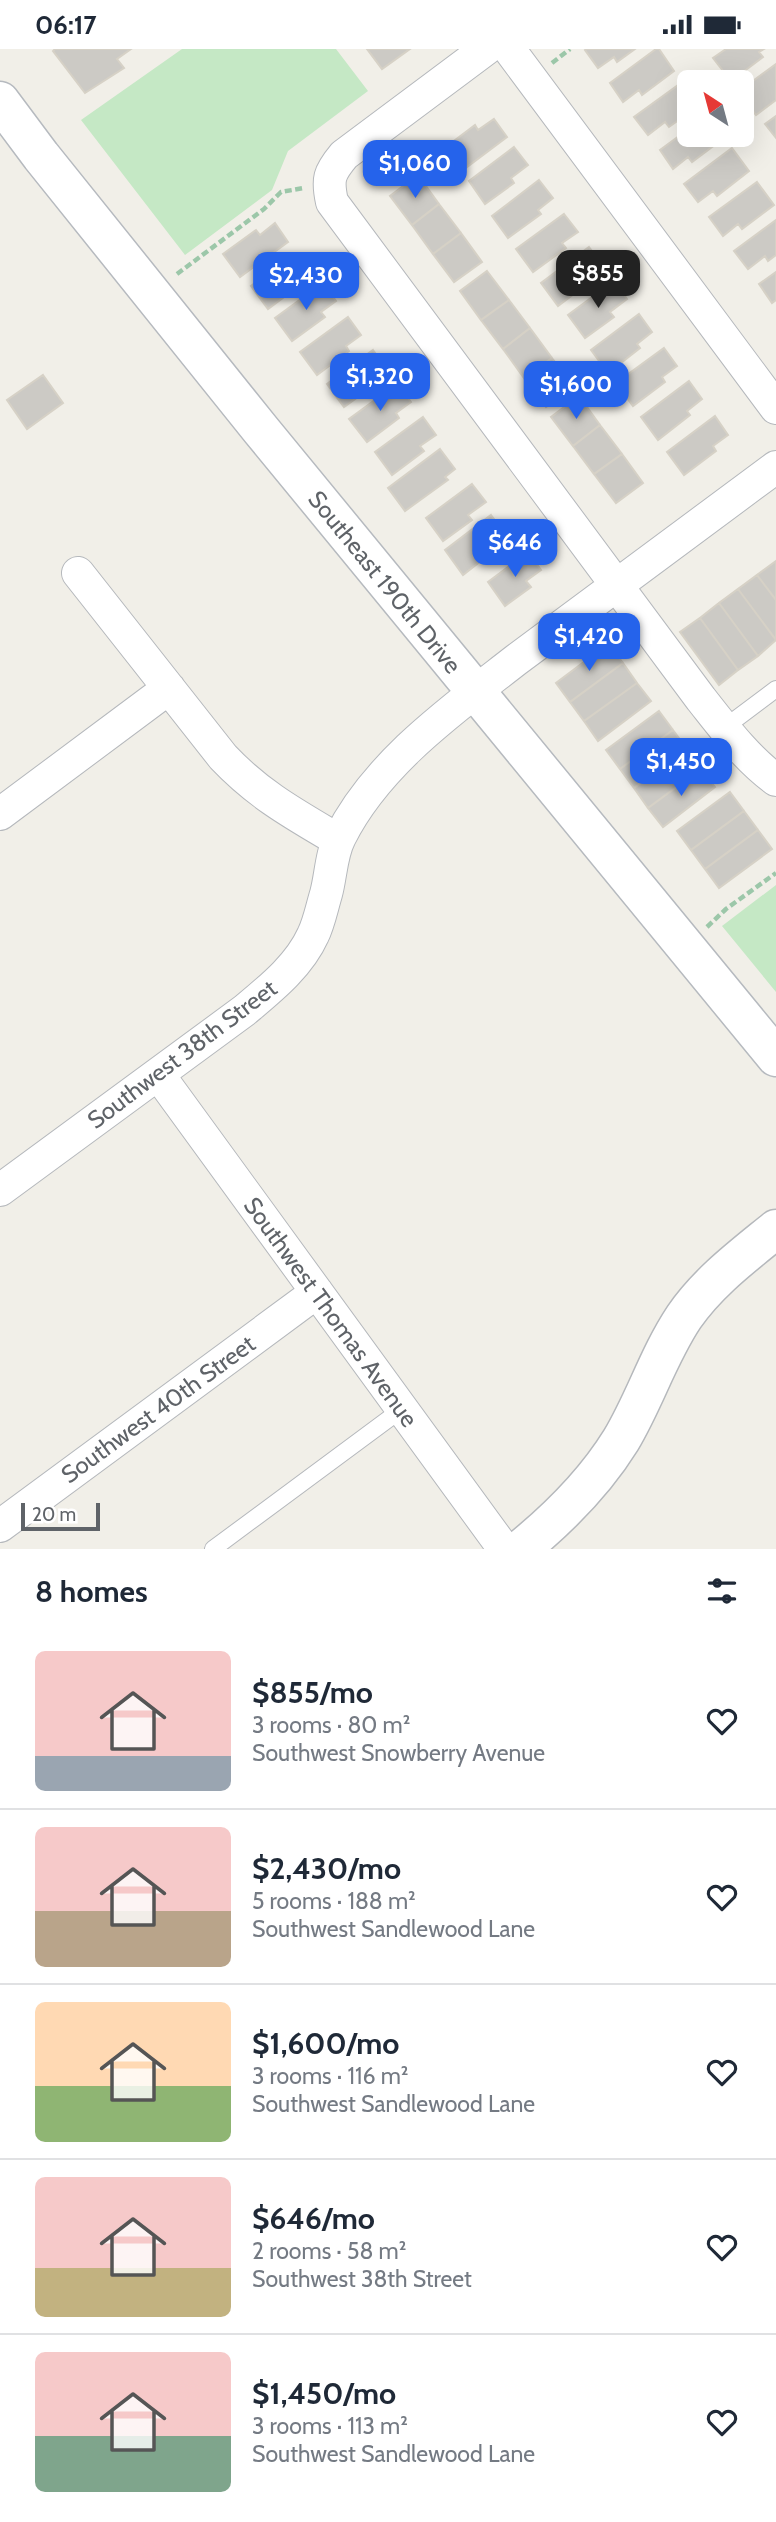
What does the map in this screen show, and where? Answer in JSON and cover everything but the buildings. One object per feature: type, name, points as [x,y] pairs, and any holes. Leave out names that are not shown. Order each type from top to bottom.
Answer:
[{"type":"main road","name":"Southeast 190th Drive","points":[[0,101],[151,293],[776,1057]]},
{"type":"main road","points":[[521,1549],[551,1525],[598,1473],[621,1440],[671,1336],[686,1315],[720,1277],[776,1229]]},
{"type":"street","points":[[485,49],[344,155],[334,167],[328,183],[332,202],[724,728],[760,768],[776,780]]},
{"type":"street","points":[[509,49],[776,408]]},
{"type":"street","name":"Southwest 38th Street","points":[[0,1190],[245,1010],[282,979],[313,936],[327,893],[338,840],[360,803],[391,767],[475,692],[776,467]]},
{"type":"street","points":[[78,573],[223,757],[247,781],[274,802],[338,840]]},
{"type":"street","points":[[0,814],[169,688]]},
{"type":"street","name":"Southwest Thomas Avenue","points":[[158,1074],[504,1549]]},
{"type":"street","name":"Southwest 40th Street","points":[[0,1525],[317,1292]]},
{"type":"lane","points":[[724,728],[776,689]]},
{"type":"lane","points":[[213,1549],[402,1409]]},
{"type":"path","points":[[151,293],[264,209],[281,193],[328,183]]},
{"type":"path","points":[[685,946],[726,909],[776,873]]},
{"type":"green space","points":[[182,49],[336,49],[368,91],[288,151],[272,190],[185,255],[81,120]]},
{"type":"green space","points":[[776,885],[776,992],[722,926]]}]
